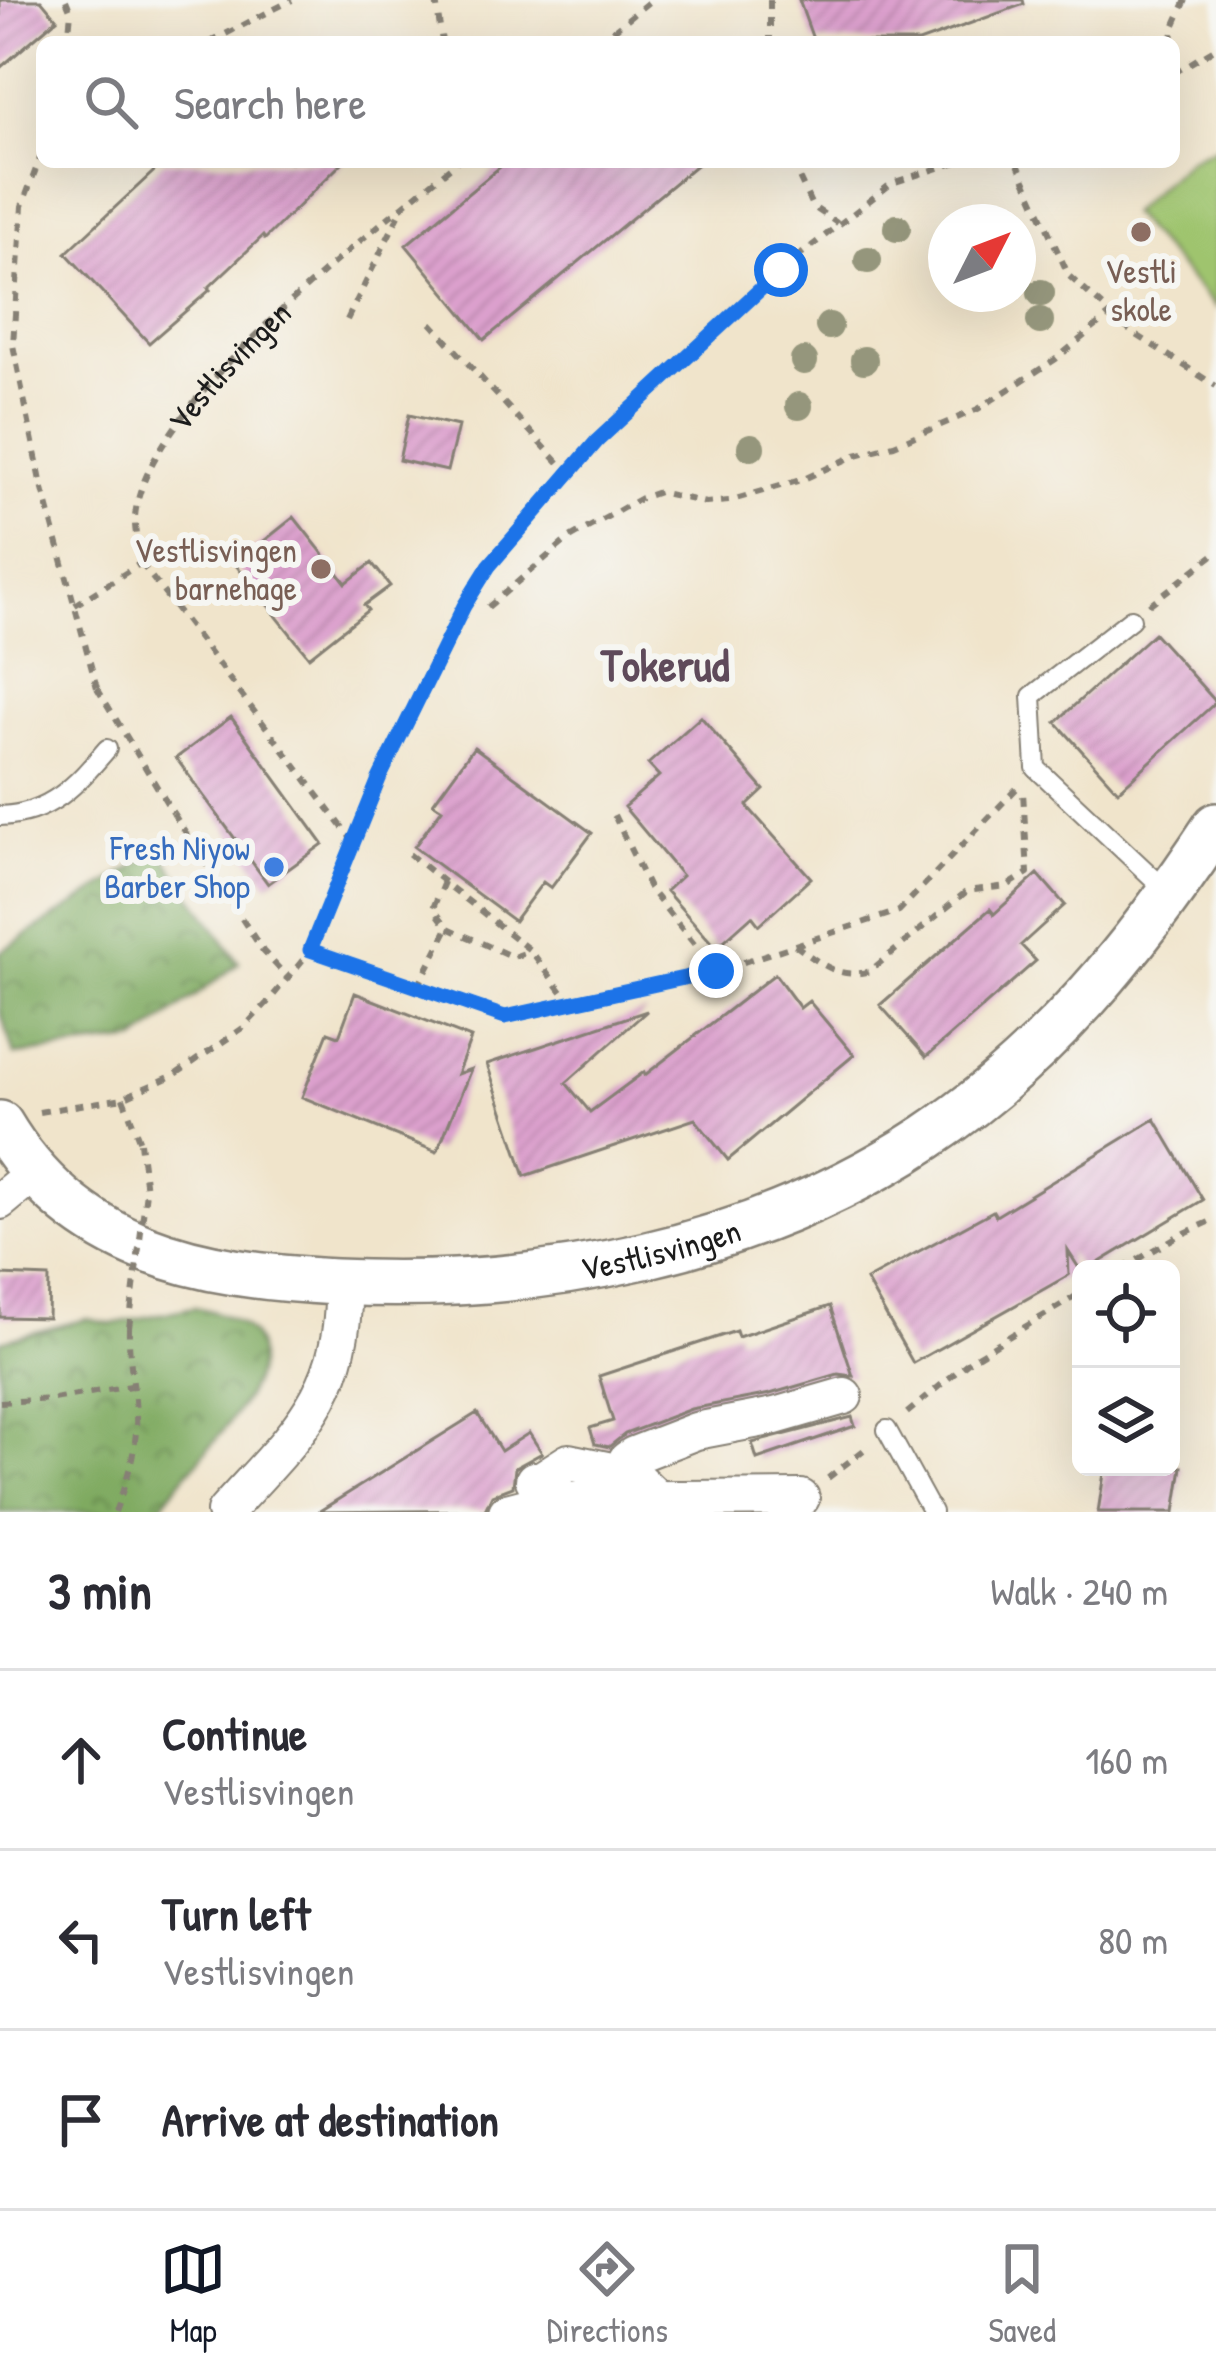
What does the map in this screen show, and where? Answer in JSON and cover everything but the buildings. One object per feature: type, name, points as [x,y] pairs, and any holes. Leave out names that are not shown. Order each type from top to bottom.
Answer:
[{"type":"street","name":"Vestlisvingen","points":[[10,1120],[17,1187],[157,1255],[263,1278],[450,1285],[548,1275],[708,1238],[823,1196],[924,1139],[1002,1082],[1071,1017],[1170,893],[1216,826]]},
{"type":"street","points":[[224,1512],[284,1447],[326,1389],[344,1323],[343,1282]]},
{"type":"street","points":[[626,1469],[634,1455],[690,1433],[844,1396]]},
{"type":"street","points":[[527,1497],[541,1480],[569,1462],[612,1472],[626,1469]]},
{"type":"street","points":[[626,1469],[655,1497]]},
{"type":"street","points":[[527,1497],[801,1498]]},
{"type":"lane","points":[[1132,619],[1032,697],[1036,768],[1170,893]]},
{"type":"lane","points":[[0,816],[40,810],[72,790],[106,749]]},
{"type":"lane","points":[[887,1430],[932,1512]]},
{"type":"path","points":[[66,0],[71,12],[69,36]]},
{"type":"path","points":[[221,36],[292,0]]},
{"type":"path","points":[[436,0],[441,36]]},
{"type":"path","points":[[606,36],[651,0]]},
{"type":"path","points":[[770,0],[770,36]]},
{"type":"path","points":[[1172,36],[1186,0]]},
{"type":"path","points":[[1180,69],[1216,48]]},
{"type":"path","points":[[36,168],[22,206],[13,345],[42,486],[97,688],[262,951],[288,978]]},
{"type":"path","name":"Vestlisvingen","points":[[140,563],[135,517],[159,448],[281,310],[450,168]]},
{"type":"path","points":[[795,168],[812,206],[837,223]]},
{"type":"path","points":[[10,1120],[123,1098],[176,1075],[243,1028],[310,950],[379,779],[464,606],[514,533],[597,441],[781,270],[892,183],[938,168]]},
{"type":"path","points":[[1020,168],[1069,276],[1129,330],[1216,386]]},
{"type":"path","points":[[347,320],[405,204]]},
{"type":"path","points":[[488,607],[568,539],[641,498],[672,492],[706,503],[729,501],[894,445],[978,409],[1056,359],[1111,314]]},
{"type":"path","points":[[431,323],[568,474]]},
{"type":"path","points":[[1132,619],[1216,553]]},
{"type":"path","points":[[75,605],[140,563],[353,841]]},
{"type":"path","points":[[310,950],[505,1017],[716,971],[899,910],[1022,782],[1028,873],[1007,886],[967,891],[870,971],[854,976],[832,971],[795,945]]},
{"type":"path","points":[[614,815],[649,888],[716,971]]},
{"type":"path","points":[[410,854],[531,951],[570,1003]]},
{"type":"path","points":[[444,882],[433,908],[448,928],[513,957],[531,951]]},
{"type":"path","points":[[418,987],[448,928]]},
{"type":"path","points":[[115,1512],[125,1486],[136,1418],[130,1328],[146,1191],[140,1142],[123,1098]]},
{"type":"path","points":[[1137,1260],[1216,1219]]},
{"type":"path","points":[[801,1498],[972,1359],[1072,1298]]},
{"type":"path","points":[[0,1402],[131,1386]]},
{"type":"green space","points":[[1216,147],[1216,308],[1130,213],[1188,160]]},
{"type":"green space","points":[[160,850],[239,963],[136,1041],[14,1055],[0,1010],[0,952]]},
{"type":"green space","points":[[194,1307],[237,1322],[256,1343],[258,1369],[224,1429],[157,1512],[0,1512],[0,1341],[87,1319],[112,1324]]},
{"type":"place","name":"Vestli skole","points":[[1141,232]]},
{"type":"place","name":"Vestlisvingen barnehage","points":[[321,569]]},
{"type":"place","name":"Fresh Niyow Barber Shop","points":[[274,867]]},
{"type":"district","name":"Tokerud","points":[[665,664]]},
{"type":"route","points":[[716,971],[505,1017],[310,950],[379,779],[464,606],[489,566],[597,441],[781,270]]}]
